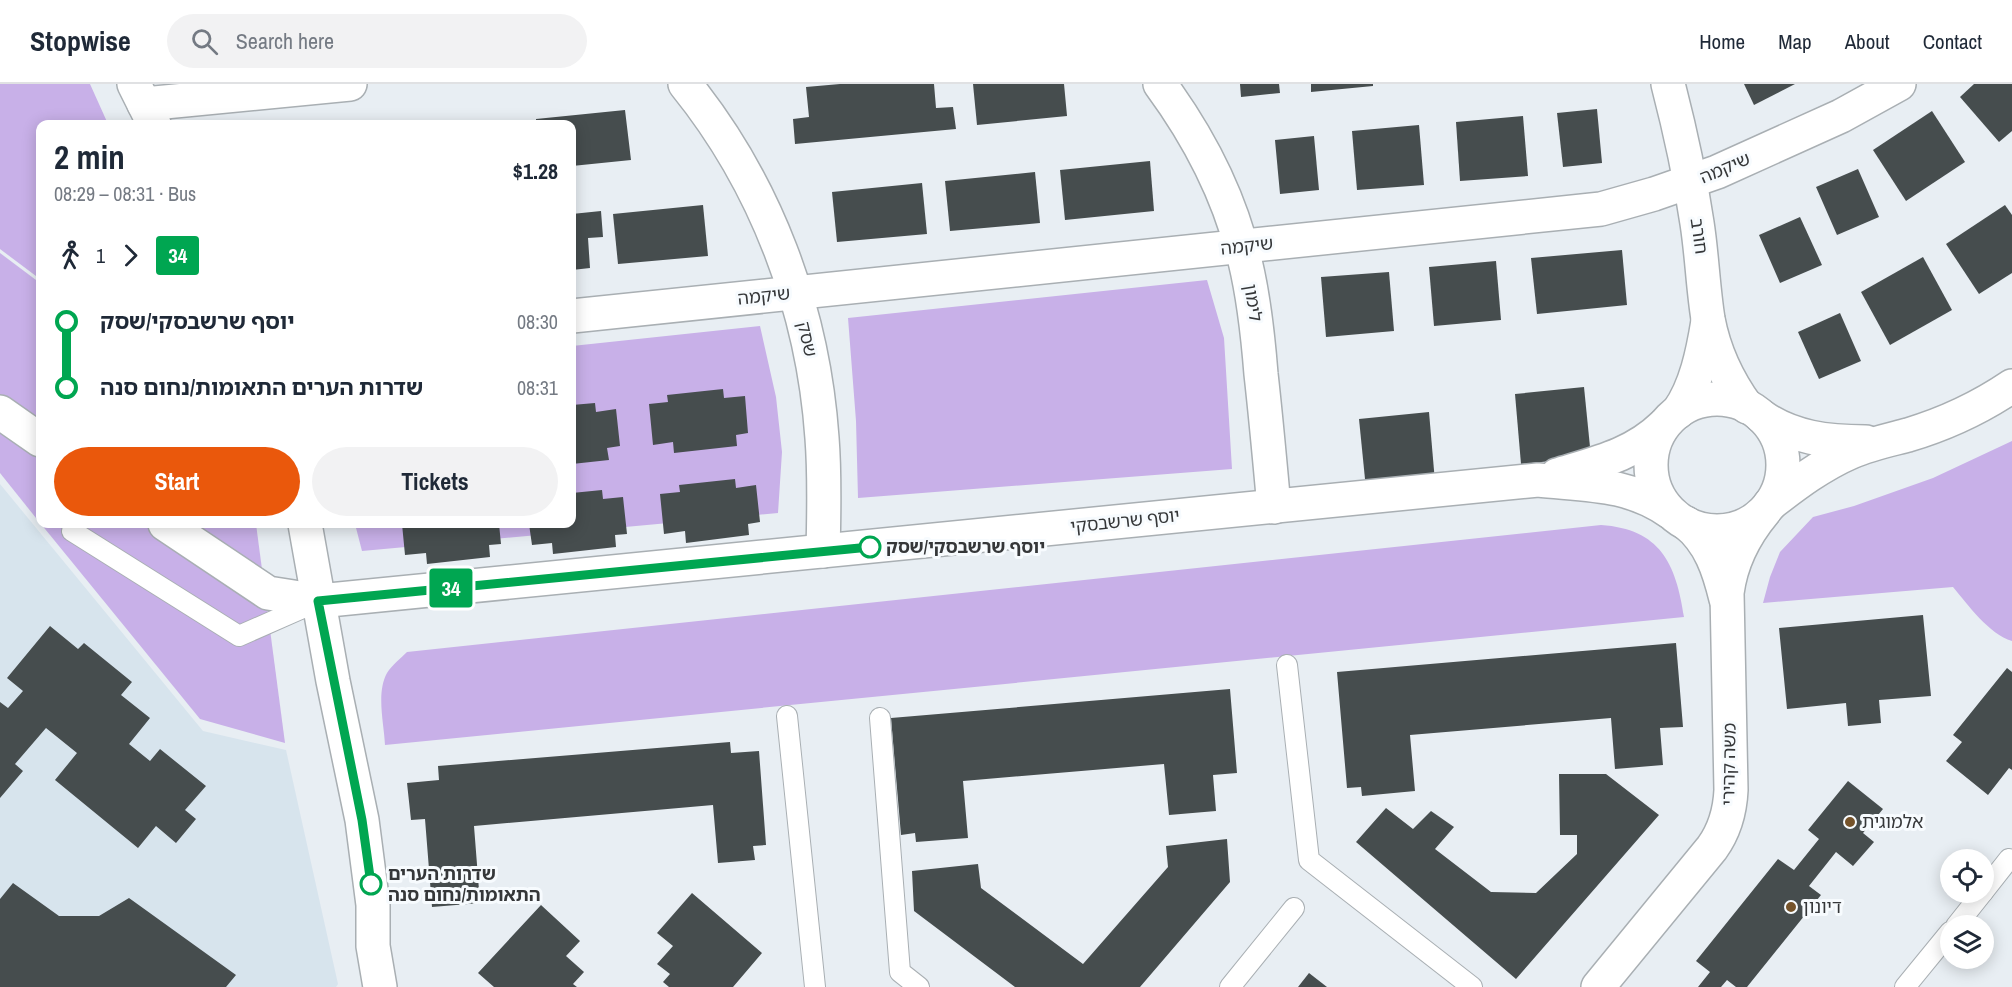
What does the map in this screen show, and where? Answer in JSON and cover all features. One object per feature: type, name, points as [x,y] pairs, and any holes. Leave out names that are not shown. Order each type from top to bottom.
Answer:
[{"type":"street","points":[[144,104],[350,84]]},
{"type":"street","name":"שסק","points":[[684,84],[728,144],[754,190],[776,237],[794,285],[817,386],[824,493],[823,551]]},
{"type":"street","name":"לימון","points":[[1160,84],[1194,136],[1215,174],[1241,247],[1256,316],[1275,507]]},
{"type":"street","name":"חורב","points":[[1668,84],[1698,226],[1708,319],[1727,375],[1751,409]]},
{"type":"street","name":"שיקמה","points":[[576,316],[1601,209],[1690,182],[1841,116],[1899,84]]},
{"type":"street","name":"חורב","points":[[1670,419],[1684,403],[1692,385],[1701,357],[1708,319]]},
{"type":"street","points":[[1880,442],[1839,442],[1802,436],[1779,427],[1738,403],[1716,399],[1696,403],[1670,419],[1651,455],[1651,476],[1658,496],[1678,518],[1706,530],[1728,530],[1747,524],[1810,474],[1831,461],[1947,420],[1986,402],[2012,386]]},
{"type":"street","points":[[1751,409],[1770,426],[1776,435],[1782,455],[1782,476],[1776,496],[1767,508]]},
{"type":"street","points":[[0,412],[36,437]]},
{"type":"street","name":"יוסף שרשבסקי","points":[[1538,480],[1624,454],[1642,444],[1670,419]]},
{"type":"street","name":"יוסף שרשבסקי","points":[[171,528],[268,593],[318,601],[1538,480],[1590,484],[1629,491],[1654,501],[1678,518]]},
{"type":"street","name":"משה קהירי","points":[[1598,987],[1712,848],[1726,823],[1731,790],[1726,603],[1728,583],[1736,556],[1744,540],[1767,508]]},
{"type":"street","name":"משה קהירי","points":[[1678,518],[1702,537],[1720,577],[1726,603]]},
{"type":"street","points":[[306,528],[362,820],[371,884],[373,946],[380,987]]},
{"type":"street","points":[[365,987],[373,946]]},
{"type":"lane","points":[[72,531],[239,636],[318,601]]},
{"type":"lane","points":[[1287,665],[1309,860],[1472,987]]},
{"type":"lane","points":[[787,716],[815,987]]},
{"type":"lane","points":[[880,718],[900,972],[920,987]]},
{"type":"lane","points":[[1994,878],[2009,859]]},
{"type":"lane","points":[[1965,915],[1974,903]]},
{"type":"lane","points":[[1230,987],[1294,908]]},
{"type":"lane","points":[[1905,987],[1940,944]]},
{"type":"shaded area","points":[[0,84],[90,84],[106,120],[36,120],[36,276],[0,249]]},
{"type":"shaded area","points":[[0,253],[36,280],[36,518],[0,473]]},
{"type":"shaded area","points":[[1207,280],[1224,338],[1232,469],[858,498],[856,421],[848,318]]},
{"type":"shaded area","points":[[760,326],[776,397],[782,452],[778,513],[362,551],[356,528],[576,528],[576,346]]},
{"type":"shaded area","points":[[2012,441],[2012,641],[1987,626],[1953,587],[1763,603],[1780,552],[1813,517],[1854,506],[1933,478]]},
{"type":"shaded area","points":[[0,484],[203,731],[286,750],[338,984],[336,987],[0,987]]},
{"type":"shaded area","points":[[1601,525],[1638,533],[1662,552],[1676,580],[1684,617],[385,745],[381,699],[384,681],[389,670],[407,652]]},
{"type":"shaded area","points":[[44,528],[257,528],[285,743],[200,719]]},
{"type":"building","points":[[840,84],[934,84],[936,108],[953,107],[956,129],[795,144],[793,119],[809,117],[806,87]]},
{"type":"building","points":[[973,84],[1064,84],[1067,116],[977,125]]},
{"type":"building","points":[[1240,84],[1279,84],[1280,93],[1241,97]]},
{"type":"building","points":[[1311,84],[1373,84],[1373,86],[1311,92]]},
{"type":"building","points":[[1744,84],[1795,84],[1754,105]]},
{"type":"building","points":[[1974,84],[2012,84],[2012,131],[1999,142],[1960,97]]},
{"type":"building","points":[[1597,109],[1602,163],[1563,167],[1557,113]]},
{"type":"building","points":[[625,110],[631,160],[576,166],[576,120],[536,119]]},
{"type":"building","points":[[1932,111],[1965,162],[1906,201],[1873,150]]},
{"type":"building","points":[[1523,116],[1528,176],[1460,181],[1456,122]]},
{"type":"building","points":[[1419,125],[1424,185],[1357,190],[1352,131]]},
{"type":"building","points":[[1314,136],[1319,190],[1280,194],[1275,140]]},
{"type":"building","points":[[1150,161],[1154,211],[1065,220],[1060,170]]},
{"type":"building","points":[[1858,169],[1879,217],[1837,235],[1816,187]]},
{"type":"building","points":[[1035,172],[1040,223],[950,231],[945,181]]},
{"type":"building","points":[[922,183],[927,234],[837,242],[832,192]]},
{"type":"building","points":[[703,205],[708,256],[618,264],[613,214]]},
{"type":"building","points":[[2005,205],[2012,215],[2012,273],[1979,294],[1946,244]]},
{"type":"building","points":[[601,211],[603,237],[588,238],[590,268],[576,270],[576,214]]},
{"type":"building","points":[[1800,217],[1822,265],[1780,283],[1759,235]]},
{"type":"building","points":[[1622,250],[1627,305],[1537,314],[1531,258]]},
{"type":"building","points":[[1923,257],[1952,310],[1890,345],[1861,292]]},
{"type":"building","points":[[1496,261],[1501,320],[1434,326],[1429,267]]},
{"type":"building","points":[[1389,272],[1394,331],[1326,337],[1321,277]]},
{"type":"building","points":[[1840,313],[1861,361],[1819,379],[1798,332]]},
{"type":"building","points":[[1584,387],[1591,457],[1521,464],[1515,394]]},
{"type":"building","points":[[723,389],[724,398],[745,396],[748,433],[736,435],[737,446],[674,453],[673,442],[653,445],[649,404],[668,402],[667,395]]},
{"type":"building","points":[[595,403],[596,412],[616,409],[620,446],[607,448],[609,460],[576,464],[576,405]]},
{"type":"building","points":[[1429,412],[1435,482],[1366,489],[1359,419]]},
{"type":"building","points":[[735,479],[736,488],[756,485],[760,522],[748,524],[749,535],[686,543],[685,531],[664,534],[660,494],[680,492],[679,485]]},
{"type":"building","points":[[602,490],[603,499],[623,497],[627,534],[615,535],[616,547],[553,554],[552,543],[532,545],[530,528],[576,528],[576,493]]},
{"type":"building","points":[[402,528],[499,528],[501,544],[489,545],[490,557],[427,564],[426,553],[405,555]]},
{"type":"building","points":[[1923,615],[1931,696],[1879,700],[1881,723],[1848,726],[1846,703],[1787,709],[1779,628]]},
{"type":"building","points":[[50,626],[78,649],[84,643],[132,682],[121,695],[150,718],[129,744],[150,761],[160,749],[206,786],[185,810],[196,819],[176,843],[156,826],[138,848],[55,780],[77,753],[46,728],[15,764],[23,771],[0,798],[0,702],[8,708],[23,691],[7,678]]},
{"type":"building","points":[[1676,643],[1683,727],[1660,728],[1663,765],[1615,769],[1611,718],[1410,735],[1415,791],[1362,796],[1361,787],[1347,788],[1337,672]]},
{"type":"building","points":[[2007,668],[2012,672],[2012,770],[2009,768],[1988,795],[1946,761],[1962,742],[1953,735]]},
{"type":"building","points":[[1230,689],[1237,773],[1213,775],[1216,811],[1169,815],[1164,764],[963,781],[968,838],[916,842],[915,833],[901,835],[891,718]]},
{"type":"building","points":[[730,742],[731,753],[759,751],[766,845],[753,846],[755,860],[718,863],[713,805],[474,826],[480,903],[432,907],[425,819],[411,820],[407,783],[439,780],[438,766]]},
{"type":"building","points":[[1559,774],[1606,774],[1659,815],[1516,979],[1356,842],[1386,808],[1413,829],[1431,811],[1454,827],[1435,849],[1491,892],[1536,893],[1577,854],[1577,835],[1560,835]]},
{"type":"building","points":[[1848,781],[1883,809],[1863,833],[1874,842],[1853,866],[1836,852],[1809,886],[1821,895],[1747,987],[1736,987],[1727,980],[1721,987],[1698,987],[1710,972],[1696,961],[1778,859],[1794,870],[1819,839],[1808,830]]},
{"type":"building","points":[[1227,839],[1230,882],[1140,987],[1015,987],[914,911],[912,871],[978,864],[981,888],[1083,964],[1168,867],[1166,846]]},
{"type":"building","points":[[13,883],[59,916],[99,916],[129,898],[236,975],[226,987],[0,987],[0,899]]},
{"type":"building","points":[[692,893],[762,953],[733,987],[669,987],[663,982],[670,974],[657,964],[673,946],[657,933]]},
{"type":"building","points":[[541,905],[580,941],[566,956],[584,972],[573,984],[577,987],[494,987],[478,973]]},
{"type":"building","points":[[1309,973],[1327,987],[1298,987]]},
{"type":"bus line","name":"34","points":[[371,884],[362,820],[318,601],[870,547]]},
{"type":"place","name":"יוסף שרשבסקי/שסק","points":[[870,547]]},
{"type":"place","name":"אלמוגית","points":[[1850,822]]},
{"type":"place","name":"שדרות הערים התאומות/נחום סנה","points":[[371,884]]},
{"type":"place","name":"דיונון","points":[[1791,907]]}]
